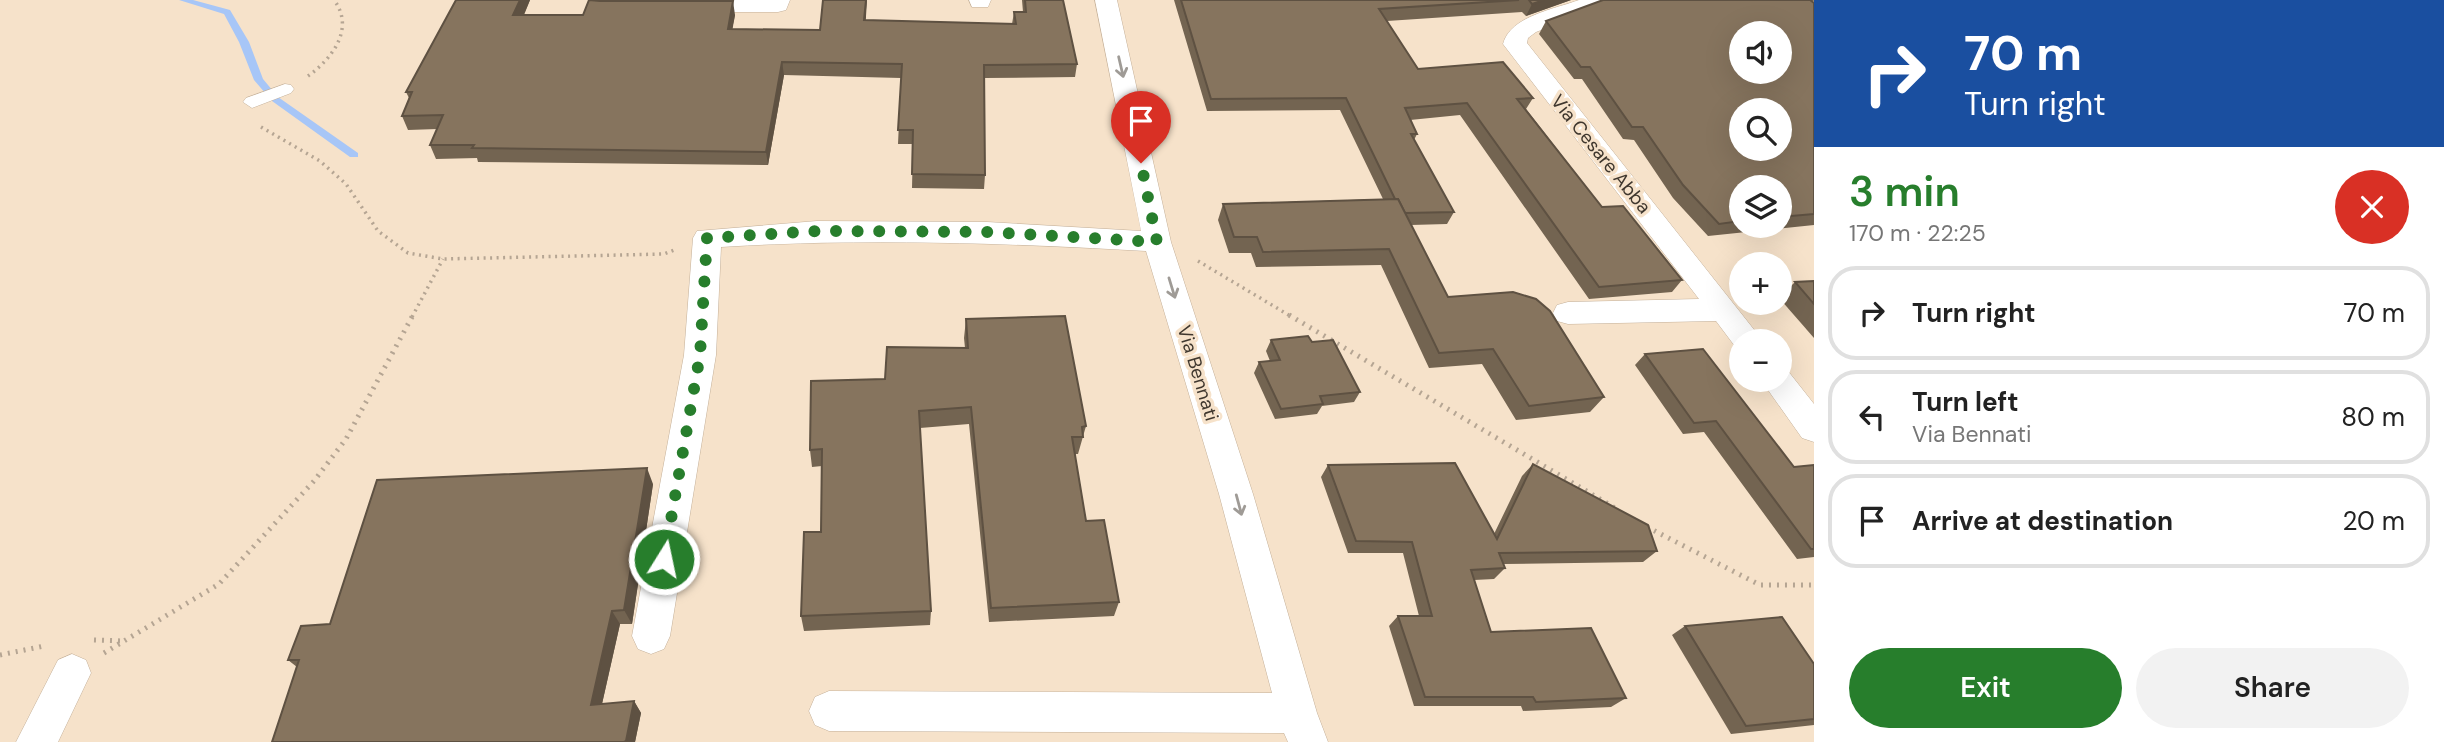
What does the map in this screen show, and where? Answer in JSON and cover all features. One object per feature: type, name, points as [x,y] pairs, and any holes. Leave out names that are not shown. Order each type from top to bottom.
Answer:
[{"type":"street","points":[[671,5],[778,5],[779,0]]},
{"type":"street","name":"Via Bennati","points":[[1106,0],[1157,242],[1236,494],[1302,728]]},
{"type":"street","name":"Via Cesare Abba","points":[[1599,0],[1528,27],[1517,34],[1515,44],[1739,329]]},
{"type":"street","points":[[252,102],[285,89]]},
{"type":"street","points":[[651,636],[700,355],[707,238],[817,231],[987,232],[1157,242]]},
{"type":"street","points":[[1567,313],[1724,310]]},
{"type":"street","points":[[1786,392],[1814,428]]},
{"type":"street","points":[[36,742],[72,673]]},
{"type":"street","points":[[829,711],[1302,728]]},
{"type":"path","points":[[285,89],[312,74],[337,44],[344,18],[334,0]]},
{"type":"path","points":[[252,102],[241,110],[243,118],[320,161],[346,184],[378,230],[408,253],[443,259],[664,254],[707,238]]},
{"type":"path","points":[[1157,242],[1200,262],[1620,511]]},
{"type":"path","points":[[72,673],[219,584],[314,481],[346,439],[443,259]]},
{"type":"path","points":[[1643,525],[1665,539],[1760,585],[1814,585]]},
{"type":"building","points":[[456,0],[520,0],[513,15],[583,15],[589,0],[733,1],[728,29],[820,30],[823,0],[866,0],[864,20],[1016,24],[1014,12],[1026,12],[1025,0],[1063,0],[1077,64],[984,65],[985,175],[912,174],[913,130],[898,130],[902,64],[782,62],[766,152],[472,148],[474,145],[430,145],[443,115],[402,116],[412,92],[406,92]]},
{"type":"building","points":[[1181,0],[1519,0],[1379,9],[1418,69],[1503,62],[1533,98],[1517,99],[1602,207],[1623,206],[1682,280],[1599,287],[1467,103],[1405,108],[1417,134],[1411,134],[1454,212],[1405,213],[1398,199],[1395,199],[1346,98],[1211,99]]},
{"type":"building","points":[[1603,0],[1810,0],[1814,3],[1814,214],[1792,216],[1792,175],[1729,175],[1729,223],[1719,224],[1683,185],[1643,127],[1632,127],[1590,67],[1581,67],[1546,21]]},
{"type":"building","points":[[1398,199],[1448,297],[1513,292],[1536,299],[1550,311],[1604,397],[1529,406],[1493,349],[1439,353],[1389,249],[1263,252],[1257,237],[1234,237],[1223,204]]},
{"type":"building","points":[[1814,281],[1814,304],[1795,282]]},
{"type":"building","points":[[1065,316],[1086,426],[1082,427],[1083,437],[1072,437],[1086,521],[1104,520],[1119,602],[991,608],[971,407],[919,411],[931,611],[801,616],[804,532],[821,532],[822,449],[810,450],[811,381],[885,379],[887,347],[968,348],[966,319]]},
{"type":"building","points":[[1308,336],[1312,342],[1333,340],[1360,392],[1320,396],[1323,404],[1281,409],[1259,362],[1280,360],[1271,340]]},
{"type":"building","points":[[1703,349],[1729,383],[1729,392],[1736,392],[1794,467],[1814,465],[1814,549],[1811,549],[1716,421],[1694,423],[1645,354]]},
{"type":"building","points":[[1455,463],[1497,539],[1533,464],[1648,525],[1657,551],[1499,553],[1505,568],[1471,570],[1491,632],[1591,628],[1626,698],[1536,702],[1533,697],[1425,697],[1398,616],[1432,616],[1412,542],[1356,541],[1328,465]]},
{"type":"building","points":[[647,468],[624,610],[612,611],[591,705],[634,701],[626,741],[272,742],[299,660],[288,660],[301,626],[330,624],[377,480]]},
{"type":"building","points":[[1782,617],[1814,664],[1814,719],[1746,726],[1685,626]]},
{"type":"waterway","points":[[183,0],[227,12],[244,42],[259,80],[275,99],[354,155]]},
{"type":"route","points":[[664,559],[700,355],[707,238],[817,231],[987,232],[1157,242],[1141,163]]}]
